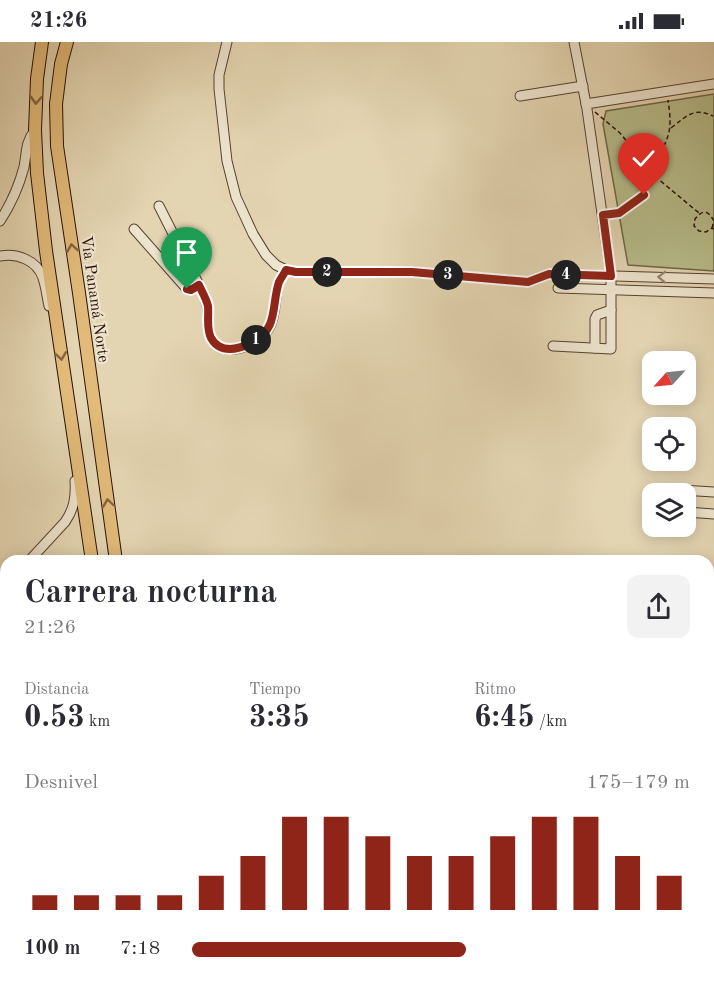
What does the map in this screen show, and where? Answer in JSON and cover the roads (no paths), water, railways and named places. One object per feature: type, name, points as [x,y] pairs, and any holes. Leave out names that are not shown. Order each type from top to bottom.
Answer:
[{"type":"main road","points":[[42,42],[34,130],[37,173],[55,315],[91,555]]},
{"type":"main road","name":"Vía Panamá Norte","points":[[67,42],[61,64],[56,104],[57,146],[115,555]]},
{"type":"street","points":[[227,42],[219,75],[219,89],[227,161],[236,197],[252,234],[266,255],[276,265],[286,270],[296,272],[412,272],[528,282],[549,274],[714,279]]},
{"type":"street","points":[[553,346],[611,349],[611,276],[583,86],[574,42]]},
{"type":"street","points":[[586,107],[714,84]]},
{"type":"street","points":[[520,96],[583,86]]},
{"type":"street","points":[[0,221],[16,190],[24,165],[28,138],[34,130]]},
{"type":"street","points":[[159,206],[205,297],[208,306],[210,337],[224,349],[236,349],[253,342],[270,327],[279,283],[286,270]]},
{"type":"street","points":[[134,229],[187,289],[191,290],[199,285]]},
{"type":"street","points":[[0,256],[22,257],[36,267],[43,277],[49,306],[55,315]]},
{"type":"street","points":[[558,288],[714,293]]},
{"type":"street","points":[[595,348],[595,319],[597,315],[611,310]]},
{"type":"street","points":[[35,555],[69,516],[75,499],[74,476],[78,467]]},
{"type":"street","points":[[696,490],[712,489]]},
{"type":"street","points":[[696,513],[714,514]]}]
